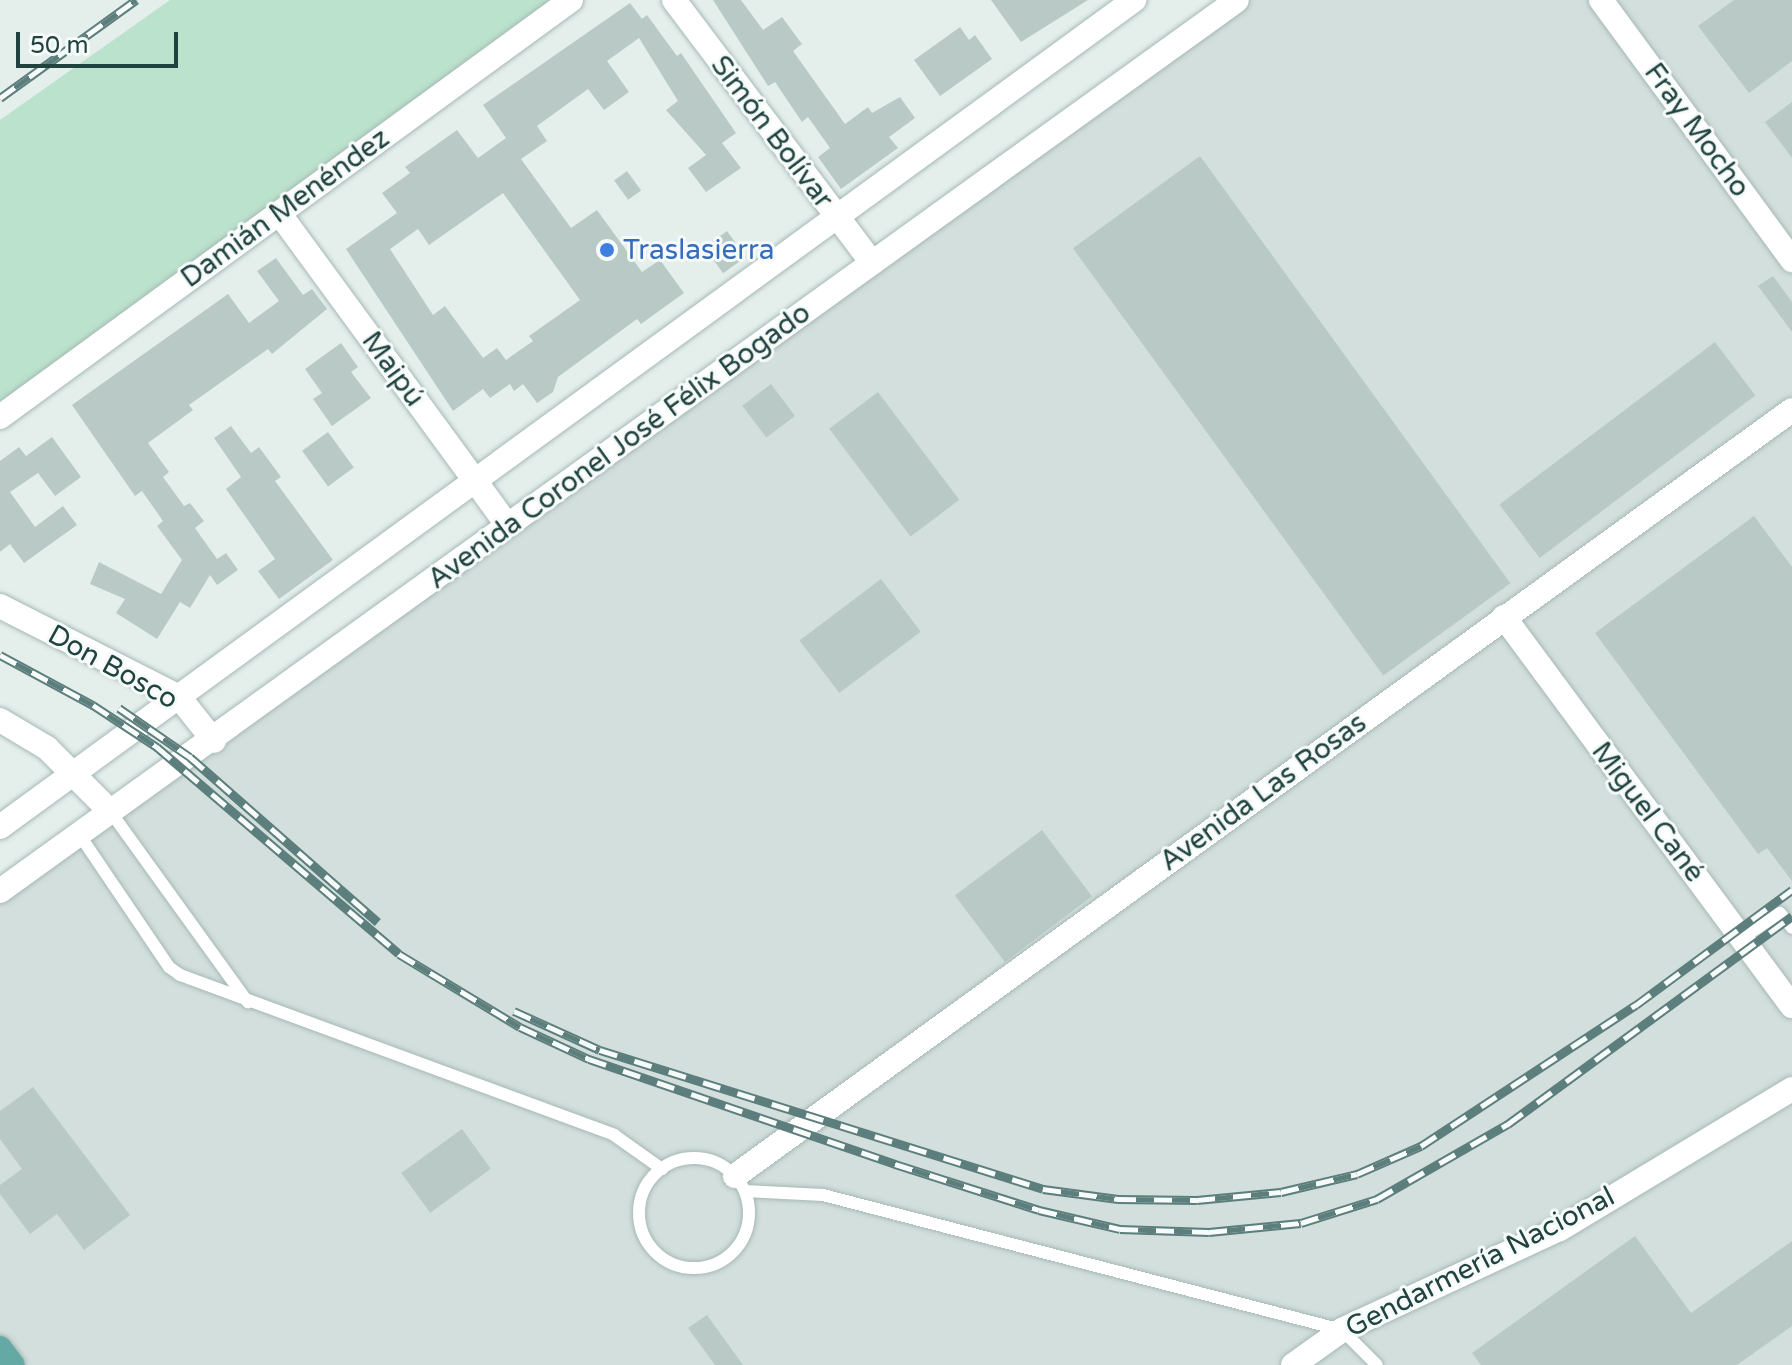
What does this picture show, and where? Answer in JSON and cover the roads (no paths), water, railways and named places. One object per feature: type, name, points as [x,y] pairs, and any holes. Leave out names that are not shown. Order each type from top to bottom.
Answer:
[{"type":"main road","points":[[0,1348],[13,1365]]},
{"type":"street","name":"Damián Menéndez","points":[[0,417],[571,0]]},
{"type":"street","name":"Simón Bolívar","points":[[674,0],[872,263]]},
{"type":"street","name":"Avenida Coronel José Félix Bogado","points":[[0,827],[1134,0]]},
{"type":"street","name":"Fray Mocho","points":[[1601,0],[1792,260]]},
{"type":"street","name":"Avenida Coronel José Félix Bogado","points":[[0,891],[214,741],[1226,3]]},
{"type":"street","name":"Maipú","points":[[279,213],[507,525]]},
{"type":"street","name":"Avenida Las Rosas","points":[[740,1184],[1504,617],[1792,410]]},
{"type":"street","name":"Don Bosco","points":[[0,606],[179,697],[214,741]]},
{"type":"street","name":"Miguel Cané","points":[[1504,617],[1792,1006]]},
{"type":"street","points":[[0,720],[75,772],[110,811]]},
{"type":"street","name":"Gendarmería Nacional","points":[[1293,1365],[1342,1330],[1560,1229],[1792,1089]]},
{"type":"lane","points":[[110,811],[250,1004]]},
{"type":"lane","points":[[79,834],[169,967],[250,1004],[614,1135],[662,1169]]},
{"type":"lane","points":[[1742,938],[1780,913],[1792,928]]},
{"type":"lane","points":[[740,1184],[749,1223],[730,1255],[697,1268],[678,1266],[648,1243],[640,1226],[646,1187],[662,1169],[686,1159],[704,1159],[740,1184],[823,1195],[1342,1330],[1377,1365]]},
{"type":"railway","points":[[0,98],[136,0]]},
{"type":"railway","points":[[0,655],[93,705],[157,747],[399,954],[520,1027],[589,1059],[895,1164],[1039,1210],[1120,1229],[1209,1232],[1301,1223],[1377,1199],[1508,1124],[1792,916]]},
{"type":"railway","points":[[119,708],[190,757],[378,922]]},
{"type":"railway","points":[[514,1011],[600,1050],[1043,1189],[1118,1199],[1197,1200],[1281,1192],[1357,1174],[1421,1146],[1636,1005],[1792,890]]},
{"type":"place","name":"Traslasierra","points":[[607,250]]}]
